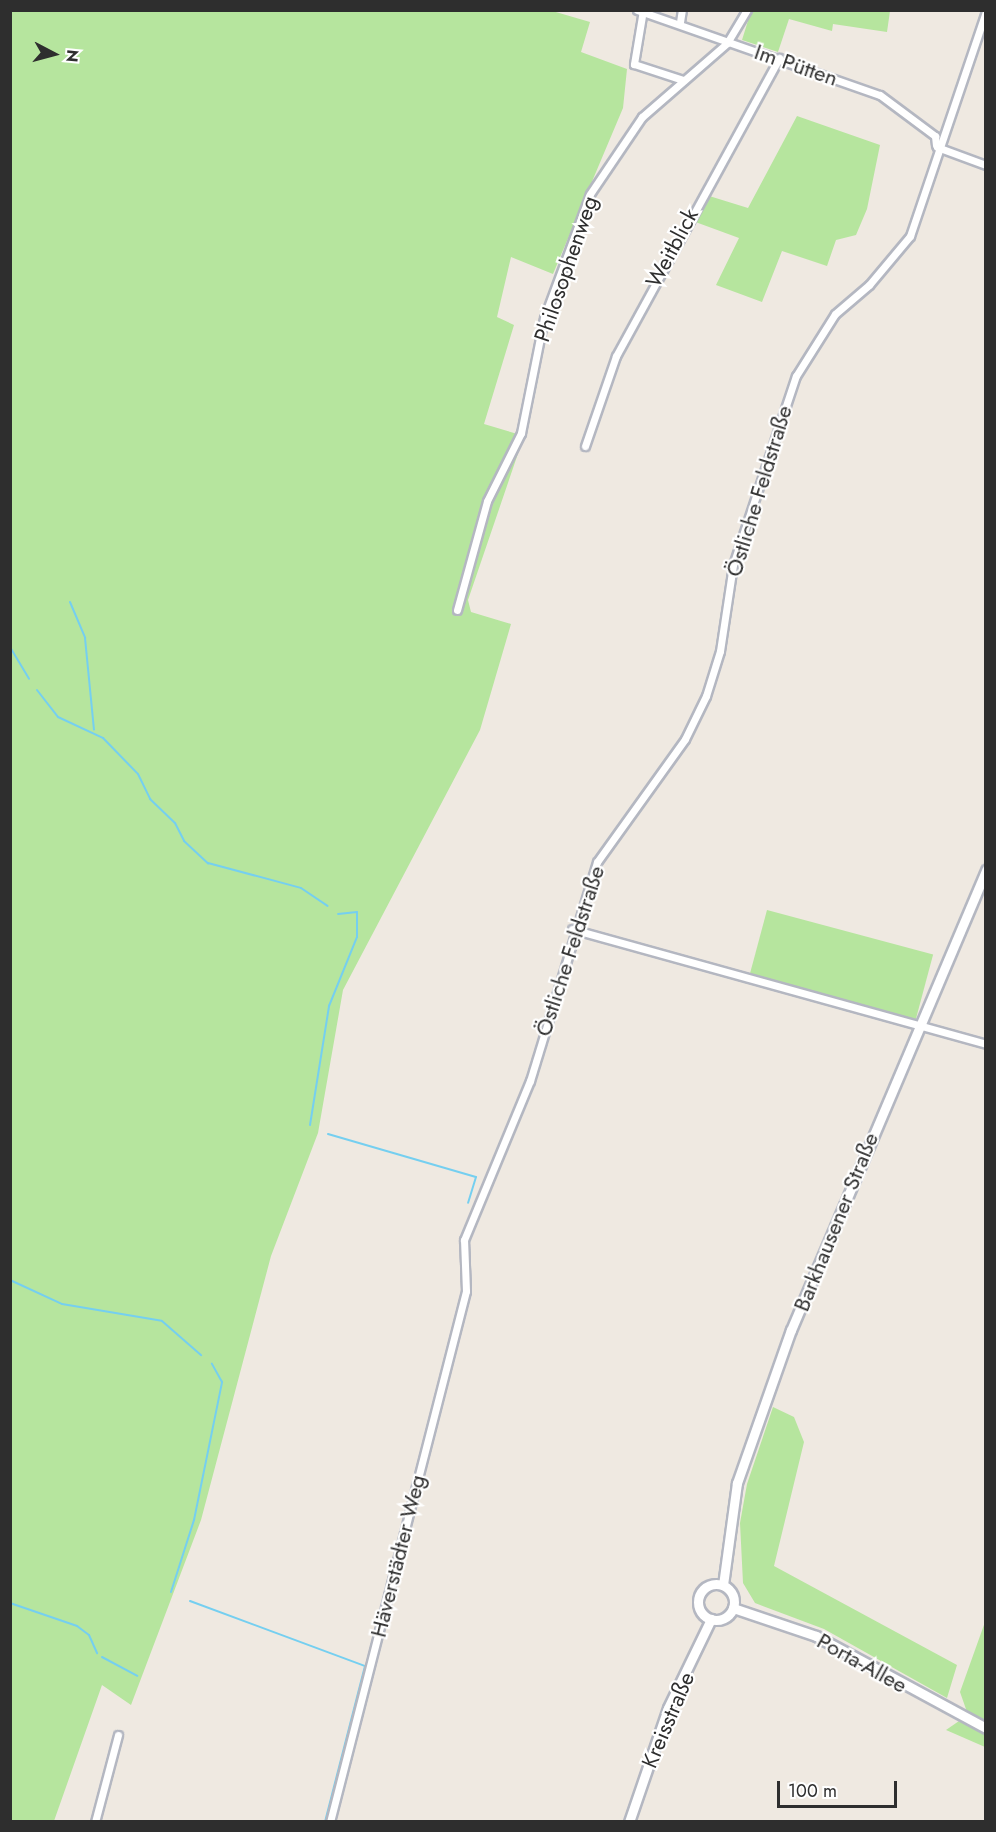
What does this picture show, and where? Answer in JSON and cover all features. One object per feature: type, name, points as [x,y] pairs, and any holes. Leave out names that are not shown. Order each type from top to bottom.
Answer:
[{"type":"main road","name":"Barkhausener Straße","points":[[723,1585],[737,1483],[754,1432],[917,1026],[986,870]]},
{"type":"main road","points":[[711,1584],[723,1585],[731,1592],[734,1608],[726,1618],[711,1620],[699,1610],[698,1597],[711,1584]]},
{"type":"main road","name":"Porta-Allee","points":[[734,1608],[816,1636],[986,1728]]},
{"type":"main road","name":"Kreisstraße","points":[[629,1821],[668,1708],[711,1620]]},
{"type":"street","points":[[680,22],[682,10]]},
{"type":"street","name":"Philosophenweg","points":[[457,610],[487,501],[521,433],[544,318],[590,194],[642,117],[727,43],[747,10]]},
{"type":"street","points":[[641,11],[634,64],[683,80]]},
{"type":"street","name":"Im Pütten","points":[[641,11],[680,22],[727,43],[779,58],[880,95],[935,136],[937,147]]},
{"type":"street","name":"Östliche Feldstraße","points":[[466,1290],[464,1240],[530,1081],[572,929],[597,862],[685,739],[706,696],[720,651],[733,565],[796,376],[835,314],[869,285],[910,236],[937,147],[986,12]]},
{"type":"street","name":"Weitblick","points":[[585,446],[616,356],[779,58]]},
{"type":"street","points":[[937,147],[986,165]]},
{"type":"street","points":[[572,929],[986,1044]]},
{"type":"street","name":"Häverstädter Weg","points":[[330,1821],[466,1290]]},
{"type":"street","points":[[95,1821],[118,1735]]},
{"type":"green space","points":[[549,10],[590,22],[581,52],[627,69],[623,108],[553,274],[511,257],[497,317],[514,325],[484,424],[524,436],[468,600],[471,612],[511,624],[480,730],[343,990],[318,1133],[271,1256],[201,1520],[131,1705],[102,1685],[54,1821],[11,1822],[11,11]]},
{"type":"green space","points":[[751,10],[890,11],[887,32],[833,24],[832,31],[789,19],[778,52],[742,40]]},
{"type":"green space","points":[[797,116],[880,145],[867,209],[856,235],[836,240],[827,266],[782,251],[762,302],[716,285],[739,238],[690,220],[706,195],[748,208]]},
{"type":"green space","points":[[767,910],[933,955],[916,1020],[749,976]]},
{"type":"green space","points":[[773,1407],[794,1417],[804,1442],[774,1566],[957,1665],[947,1698],[824,1629],[755,1603],[743,1583],[740,1523],[747,1484]]},
{"type":"green space","points":[[985,1622],[985,1721],[967,1712],[960,1692]]},
{"type":"green space","points":[[959,1721],[985,1733],[985,1747],[946,1730]]},
{"type":"waterway","points":[[70,602],[85,638],[94,730]]},
{"type":"waterway","points":[[10,647],[29,679]]},
{"type":"waterway","points":[[37,690],[58,717],[103,738],[138,774],[150,799],[175,823],[184,841],[208,863],[301,888],[328,906]]},
{"type":"waterway","points":[[310,1125],[329,1006],[357,937],[357,912],[338,914]]},
{"type":"waterway","points":[[328,1134],[476,1177],[468,1203]]},
{"type":"waterway","points":[[10,1280],[62,1304],[162,1321],[201,1355]]},
{"type":"waterway","points":[[171,1592],[194,1520],[222,1382],[212,1364]]},
{"type":"waterway","points":[[190,1601],[365,1666],[325,1822]]},
{"type":"waterway","points":[[10,1603],[77,1626],[89,1635],[97,1653]]},
{"type":"waterway","points":[[102,1657],[137,1676]]}]
